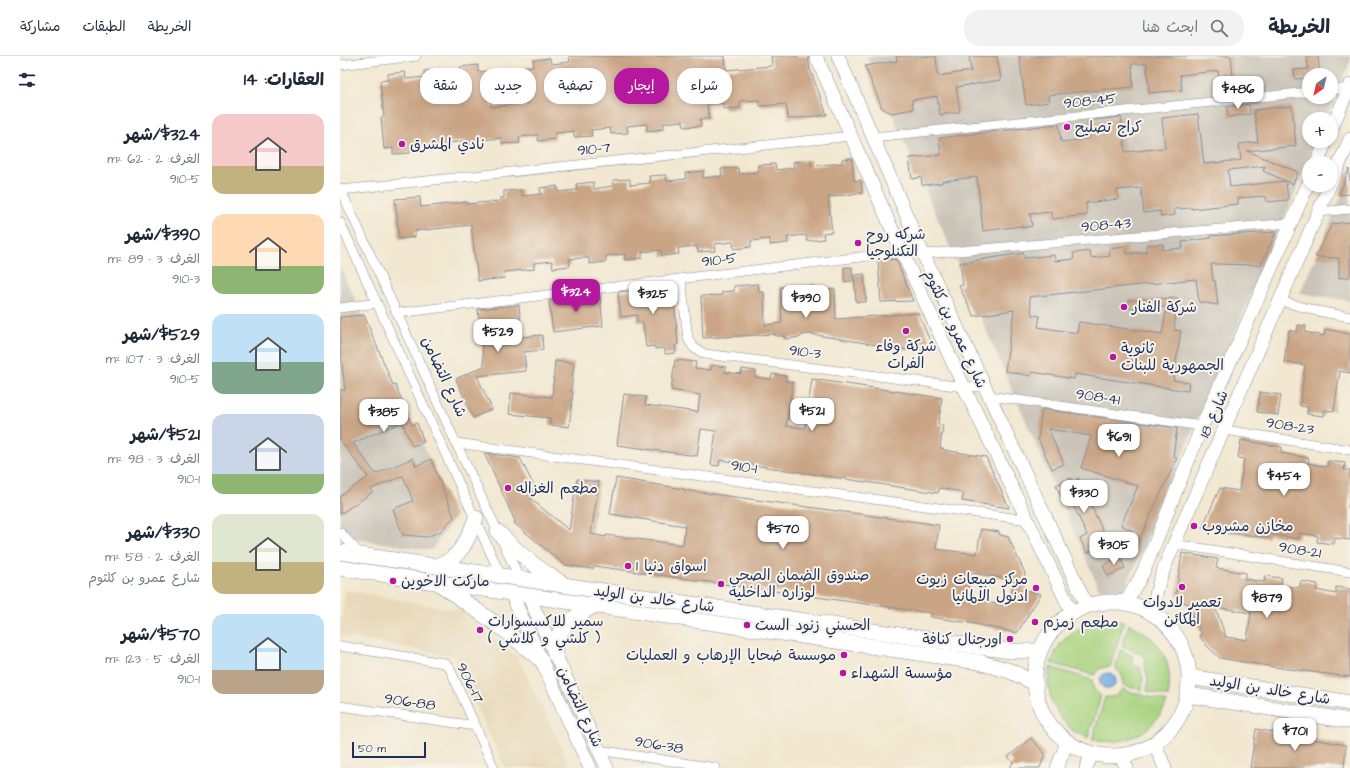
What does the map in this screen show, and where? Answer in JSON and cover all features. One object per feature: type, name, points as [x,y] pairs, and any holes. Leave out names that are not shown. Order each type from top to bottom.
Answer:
[{"type":"main road","points":[[437,566],[448,563],[455,557],[468,539],[476,518]]},
{"type":"main road","points":[[498,532],[515,548],[548,574],[572,587]]},
{"type":"main road","name":"شارع خالد بن الوليد","points":[[340,552],[980,647],[1011,651],[1040,651]]},
{"type":"main road","name":"شارع خالد بن الوليد","points":[[340,568],[979,662],[1010,671],[1035,683]]},
{"type":"main road","points":[[438,582],[502,629],[548,658],[557,638],[565,626],[576,616],[595,605]]},
{"type":"main road","points":[[1106,602],[1125,603],[1140,607],[1154,614],[1170,627],[1181,644],[1188,663],[1190,677],[1189,695],[1182,714],[1170,731],[1155,744],[1138,752],[1124,762],[1106,756],[1092,754],[1067,742],[1051,726],[1047,719],[1040,706],[1035,683],[1036,667],[1040,651],[1053,629],[1072,613],[1087,606],[1106,602]]},
{"type":"main road","name":"شارع خالد بن الوليد","points":[[1190,677],[1350,703]]},
{"type":"main road","name":"شارع خالد بن الوليد","points":[[1189,695],[1350,721]]},
{"type":"street","points":[[340,65],[416,56]]},
{"type":"street","name":"شارع عمرو بن كلثوم","points":[[816,56],[902,252],[964,387],[1072,613]]},
{"type":"street","name":"شارع عمرو بن كلثوم","points":[[838,56],[923,254],[1087,606]]},
{"type":"street","points":[[1338,89],[1349,87]]},
{"type":"street","points":[[1338,113],[1349,87]]},
{"type":"street","name":"908-45","points":[[873,137],[1302,93]]},
{"type":"street","name":"910-7","points":[[340,189],[851,136]]},
{"type":"street","name":"شارع 18","points":[[1338,167],[1350,139]]},
{"type":"street","name":"شارع التضامن","points":[[340,189],[520,579]]},
{"type":"street","name":"شارع 18","points":[[1125,603],[1145,568],[1202,426],[1305,192]]},
{"type":"street","name":"شارع 18","points":[[1154,614],[1157,586],[1174,544],[1225,430],[1327,192]]},
{"type":"street","points":[[1318,212],[1350,209]]},
{"type":"street","name":"شارع التضامن","points":[[340,222],[476,518],[501,576]]},
{"type":"street","name":"908-43","points":[[923,254],[1291,224]]},
{"type":"street","name":"910-5","points":[[397,313],[902,252]]},
{"type":"street","name":"910-3","points":[[681,279],[688,339],[694,348],[705,354],[987,391]]},
{"type":"street","points":[[1259,298],[1279,304],[1350,317]]},
{"type":"street","points":[[340,308],[377,303]]},
{"type":"street","name":"908-41","points":[[987,391],[1202,426]]},
{"type":"street","name":"908-23","points":[[1225,430],[1350,450]]},
{"type":"street","name":"910-1","points":[[456,443],[1028,520]]},
{"type":"street","points":[[340,532],[361,555]]},
{"type":"street","name":"908-21","points":[[1174,544],[1350,572]]},
{"type":"street","name":"شارع التضامن","points":[[511,593],[607,768]]},
{"type":"street","name":"شارع التضامن","points":[[528,595],[548,658],[590,768]]},
{"type":"street","name":"906-17","points":[[340,646],[444,663],[447,665],[494,768]]},
{"type":"street","name":"906-88","points":[[340,706],[476,726]]},
{"type":"street","points":[[1057,768],[1067,742]]},
{"type":"street","points":[[1155,744],[1165,768]]},
{"type":"street","name":"906-38","points":[[598,750],[716,768]]},
{"type":"street","points":[[1086,768],[1092,754]]},
{"type":"shaded area","points":[[867,56],[1350,56],[1350,63],[1338,91],[1338,68],[1302,68],[1302,104],[1332,104],[1329,112],[1302,112],[1302,148],[1314,148],[1311,156],[1302,156],[1302,176],[1124,591],[1099,589]]},
{"type":"shaded area","points":[[1350,177],[1350,301],[1300,293]]},
{"type":"shaded area","points":[[340,267],[456,516],[431,550],[340,537]]},
{"type":"shaded area","points":[[346,590],[462,611],[518,658],[571,768],[505,768],[453,656],[340,636],[340,626]]},
{"type":"green space","points":[[1108,620],[1124,622],[1110,667],[1101,668],[1094,675],[1051,663],[1058,648],[1069,635],[1087,625]]},
{"type":"green space","points":[[1129,624],[1149,636],[1163,653],[1167,662],[1169,673],[1168,697],[1147,691],[1148,678],[1144,665],[1146,660],[1145,657],[1122,646]]},
{"type":"green space","points":[[1120,650],[1133,656],[1133,664],[1140,667],[1143,679],[1142,690],[1123,685],[1122,675],[1115,668]]},
{"type":"green space","points":[[1050,667],[1092,680],[1094,690],[1101,696],[1088,738],[1073,731],[1060,717],[1051,700],[1048,682]]},
{"type":"green space","points":[[1122,689],[1167,702],[1154,722],[1146,730],[1137,735],[1116,741],[1092,740],[1105,697],[1115,696]]},
{"type":"water","points":[[1105,673],[1111,673],[1116,678],[1114,687],[1111,689],[1105,689],[1100,684],[1100,678]]},
{"type":"building","points":[[569,56],[725,56],[726,68],[677,68],[677,104],[707,104],[709,119],[700,119],[701,126],[684,127],[683,121],[664,123],[664,129],[647,131],[647,124],[627,126],[628,133],[611,134],[610,128],[591,130],[592,136],[574,137],[574,131],[555,133],[555,139],[538,141],[538,135],[519,137],[520,143],[502,144],[502,138],[482,140],[483,146],[466,148],[465,141],[447,143],[447,150],[430,151],[429,145],[410,146],[410,153],[393,154],[393,148],[384,149],[381,117],[384,117],[380,81],[388,80],[388,74],[405,72],[406,79],[420,78],[420,104],[472,104],[472,68],[460,67],[478,65],[478,72],[480,72],[480,104],[491,104],[491,107],[536,104],[536,68],[525,67],[534,66],[533,60],[550,58],[551,64],[570,62]]},
{"type":"building","points":[[771,56],[808,56],[810,69],[827,115],[788,119],[786,104],[760,106],[759,100],[740,101],[740,108],[723,109],[723,104],[732,104],[732,69],[772,66]]},
{"type":"building","points":[[896,56],[936,56],[938,76],[971,71],[969,56],[997,56],[1001,80],[956,87],[960,112],[940,115],[937,96],[912,100],[913,109],[892,113],[882,108],[865,66],[897,61]]},
{"type":"building","points":[[1019,56],[1231,56],[1233,76],[1219,78],[1218,71],[1180,75],[1182,90],[1149,93],[1147,64],[1132,64],[1133,87],[1048,95],[1049,102],[1026,105]]},
{"type":"building","points":[[1307,56],[1318,56],[1319,68],[1308,68]]},
{"type":"building","points":[[1302,69],[1302,78],[1295,79],[1294,70]]},
{"type":"building","points":[[1249,104],[1250,114],[1228,117],[1227,107]]},
{"type":"building","points":[[1292,106],[1296,146],[1247,151],[1298,172],[1293,184],[1263,171],[1265,166],[1228,170],[1230,187],[1286,181],[1288,200],[1267,202],[1266,196],[1238,198],[1238,204],[1192,209],[1174,209],[1175,215],[1161,217],[1160,211],[1144,213],[1141,188],[1117,190],[1118,199],[1086,203],[1087,215],[1052,219],[1051,212],[1030,214],[1032,226],[983,231],[977,177],[922,185],[921,177],[912,179],[909,158],[941,155],[939,138],[1059,124],[1061,142],[1089,139],[1087,121],[1121,117],[1125,152],[1165,148],[1162,118],[1198,114],[1204,164],[1241,160],[1239,144],[1258,142],[1254,110]]},
{"type":"building","points":[[852,158],[854,181],[861,180],[862,193],[828,197],[832,232],[823,233],[824,239],[807,241],[806,235],[787,237],[788,243],[770,245],[770,239],[751,241],[751,247],[734,249],[733,242],[714,244],[715,251],[698,252],[697,246],[678,248],[679,254],[662,256],[661,250],[642,252],[642,258],[625,260],[625,254],[606,256],[606,262],[589,264],[589,258],[569,259],[570,266],[553,268],[552,261],[534,263],[534,269],[504,272],[505,278],[478,281],[471,225],[415,231],[415,237],[399,239],[395,199],[420,197],[421,207],[467,202],[467,204],[500,201],[500,198],[504,198],[504,191],[521,190],[522,196],[541,194],[540,188],[557,186],[558,192],[577,190],[576,184],[593,182],[594,189],[613,186],[613,180],[630,179],[630,185],[650,183],[649,176],[666,175],[667,181],[686,179],[685,173],[703,171],[703,178],[722,176],[721,169],[738,168],[739,174],[758,172],[758,165],[775,164],[776,170],[794,168],[793,162],[811,160],[811,166],[842,163],[842,159]]},
{"type":"building","points":[[1349,169],[1350,194],[1339,195]]},
{"type":"building","points":[[1350,222],[1350,277],[1339,278],[1339,258],[1315,257],[1332,224]]},
{"type":"building","points":[[1276,232],[1261,265],[1211,264],[1213,281],[1215,280],[1218,305],[1199,302],[1196,279],[1029,297],[1032,315],[1040,316],[1038,327],[1077,333],[1079,322],[1162,334],[1167,307],[1128,308],[1129,300],[1178,298],[1174,330],[1181,331],[1173,380],[1189,383],[1188,391],[1075,374],[1074,379],[1032,372],[1031,376],[1005,371],[1014,310],[974,316],[959,286],[963,285],[960,263],[1023,253],[1024,258],[1054,255],[1055,261],[1074,259],[1073,253],[1090,251],[1091,258],[1110,256],[1109,249],[1126,247],[1127,254],[1146,252],[1146,245],[1163,244],[1163,250],[1183,248],[1182,242],[1211,238],[1210,236]]},
{"type":"building","points":[[896,259],[913,301],[881,302],[878,261]]},
{"type":"building","points":[[844,267],[852,267],[853,281],[844,282]]},
{"type":"building","points":[[864,274],[866,302],[856,302],[854,275]]},
{"type":"building","points":[[758,284],[759,292],[764,292],[765,325],[782,323],[780,287],[814,286],[814,290],[835,289],[836,319],[918,313],[933,348],[908,350],[810,334],[785,339],[784,336],[775,336],[775,334],[703,338],[701,296],[722,295],[722,292],[734,291],[734,286]]},
{"type":"building","points":[[673,286],[678,345],[675,345],[676,353],[665,354],[665,348],[655,349],[655,346],[646,347],[643,322],[637,322],[637,315],[621,317],[618,292]]},
{"type":"building","points":[[600,295],[603,326],[553,332],[549,301]]},
{"type":"building","points":[[519,305],[522,337],[542,335],[543,350],[524,352],[526,371],[477,376],[492,409],[473,418],[456,379],[484,366],[478,309]]},
{"type":"building","points":[[364,315],[393,385],[395,384],[412,425],[417,423],[424,442],[412,446],[402,422],[353,443],[376,474],[413,458],[416,466],[431,459],[454,517],[441,531],[427,537],[403,535],[393,509],[413,501],[403,476],[371,489],[373,492],[340,514],[340,496],[368,477],[340,440],[340,390],[345,390],[340,346],[340,317]]},
{"type":"building","points":[[1298,325],[1306,326],[1305,332],[1324,336],[1325,329],[1350,334],[1350,373],[1340,371],[1334,411],[1325,410],[1324,416],[1307,414],[1308,407],[1300,406],[1305,365],[1284,362],[1289,330],[1297,332]]},
{"type":"building","points":[[675,360],[696,362],[695,368],[711,370],[712,365],[726,367],[725,372],[741,374],[742,369],[756,371],[755,377],[771,379],[772,374],[786,376],[785,381],[793,382],[786,426],[805,428],[812,379],[942,398],[938,425],[943,425],[940,448],[986,457],[1009,508],[962,501],[964,492],[939,488],[938,493],[720,460],[719,466],[711,465],[716,431],[701,429],[697,456],[617,445],[624,394],[646,397],[645,405],[698,412],[700,395],[671,390]]},
{"type":"building","points":[[555,361],[574,363],[571,392],[573,392],[569,427],[550,425],[550,418],[509,414],[511,393],[552,397]]},
{"type":"building","points":[[1260,392],[1281,395],[1278,415],[1257,412]]},
{"type":"building","points":[[1042,409],[1177,428],[1173,456],[1177,458],[1139,540],[1134,556],[1125,553],[1133,531],[1121,525],[1138,486],[1081,468],[1091,436],[1048,429],[1064,464],[1052,469],[1038,439]]},
{"type":"building","points":[[1241,440],[1282,447],[1281,453],[1309,458],[1308,463],[1327,467],[1328,461],[1345,463],[1344,470],[1350,470],[1348,508],[1350,508],[1350,540],[1335,538],[1334,544],[1317,542],[1318,536],[1299,533],[1298,539],[1269,534],[1268,538],[1202,528],[1220,488],[1239,491],[1244,459],[1238,458]]},
{"type":"building","points":[[484,453],[520,458],[537,492],[531,499],[569,530],[577,479],[599,482],[591,534],[683,545],[685,526],[610,514],[616,478],[684,490],[939,525],[936,549],[977,554],[981,529],[999,532],[1000,535],[1008,537],[1025,573],[1023,586],[1025,587],[1024,590],[1041,594],[1017,633],[970,623],[931,617],[931,613],[594,566],[593,569],[565,565],[514,523],[515,521]],"holes":[[[971,573],[1014,580],[1009,606],[967,599]]]},
{"type":"building","points":[[1071,478],[1075,486],[1078,478],[1108,542],[1087,553],[1080,539],[1087,535],[1069,496],[1062,499],[1056,485]]},
{"type":"building","points":[[1182,553],[1218,559],[1216,568],[1246,573],[1244,579],[1264,582],[1265,576],[1282,578],[1281,585],[1299,588],[1301,581],[1318,584],[1316,590],[1336,594],[1336,587],[1350,589],[1350,677],[1220,658],[1199,636],[1202,634],[1190,611],[1187,612],[1188,604],[1181,601],[1176,594]],"holes":[[[1215,607],[1251,613],[1247,640],[1226,637]]]},
{"type":"building","points":[[1120,557],[1125,568],[1108,576],[1103,565]]},
{"type":"building","points":[[1256,729],[1346,745],[1344,768],[1250,768]]},
{"type":"building","points":[[1031,738],[1045,754],[1040,768],[1010,768],[1013,762],[1008,757]]},
{"type":"place","name":"كراج تصليح","points":[[1067,127]]},
{"type":"place","name":"نادي المشرق","points":[[402,144]]},
{"type":"place","name":"شركه روح التكنلوجيا","points":[[858,243]]},
{"type":"place","name":"شركة الفنار","points":[[1124,307]]},
{"type":"place","name":"شركة وفاء الفرات","points":[[906,331]]},
{"type":"place","name":"ثانوية الجمهورية للبنات","points":[[1113,357]]},
{"type":"place","name":"مطعم الغزاله","points":[[508,488]]},
{"type":"place","name":"مخازن مشروب","points":[[1194,526]]},
{"type":"place","name":"اسواق دنيا 1","points":[[628,566]]},
{"type":"place","name":"ماركت الاخوين","points":[[393,581]]},
{"type":"place","name":"صندوق الضمان الصحي لوزاره الداخليه","points":[[721,584]]},
{"type":"place","name":"تعمير لادوات المكائن","points":[[1182,587]]},
{"type":"place","name":"مركز مبيعات زيوت ادنول الالمانيا","points":[[1036,588]]},
{"type":"place","name":"مطعم زمزم","points":[[1035,622]]},
{"type":"place","name":"الحسني زنود الست","points":[[747,625]]},
{"type":"place","name":"سمير للاكسسوارات ( كلشي و كلاشي )","points":[[480,630]]},
{"type":"place","name":"اورجنال كنافة","points":[[1010,639]]},
{"type":"place","name":"موسسة ضحايا الإرهاب و العمليات","points":[[844,655]]},
{"type":"place","name":"مؤسسة الشهداء","points":[[843,673]]}]
